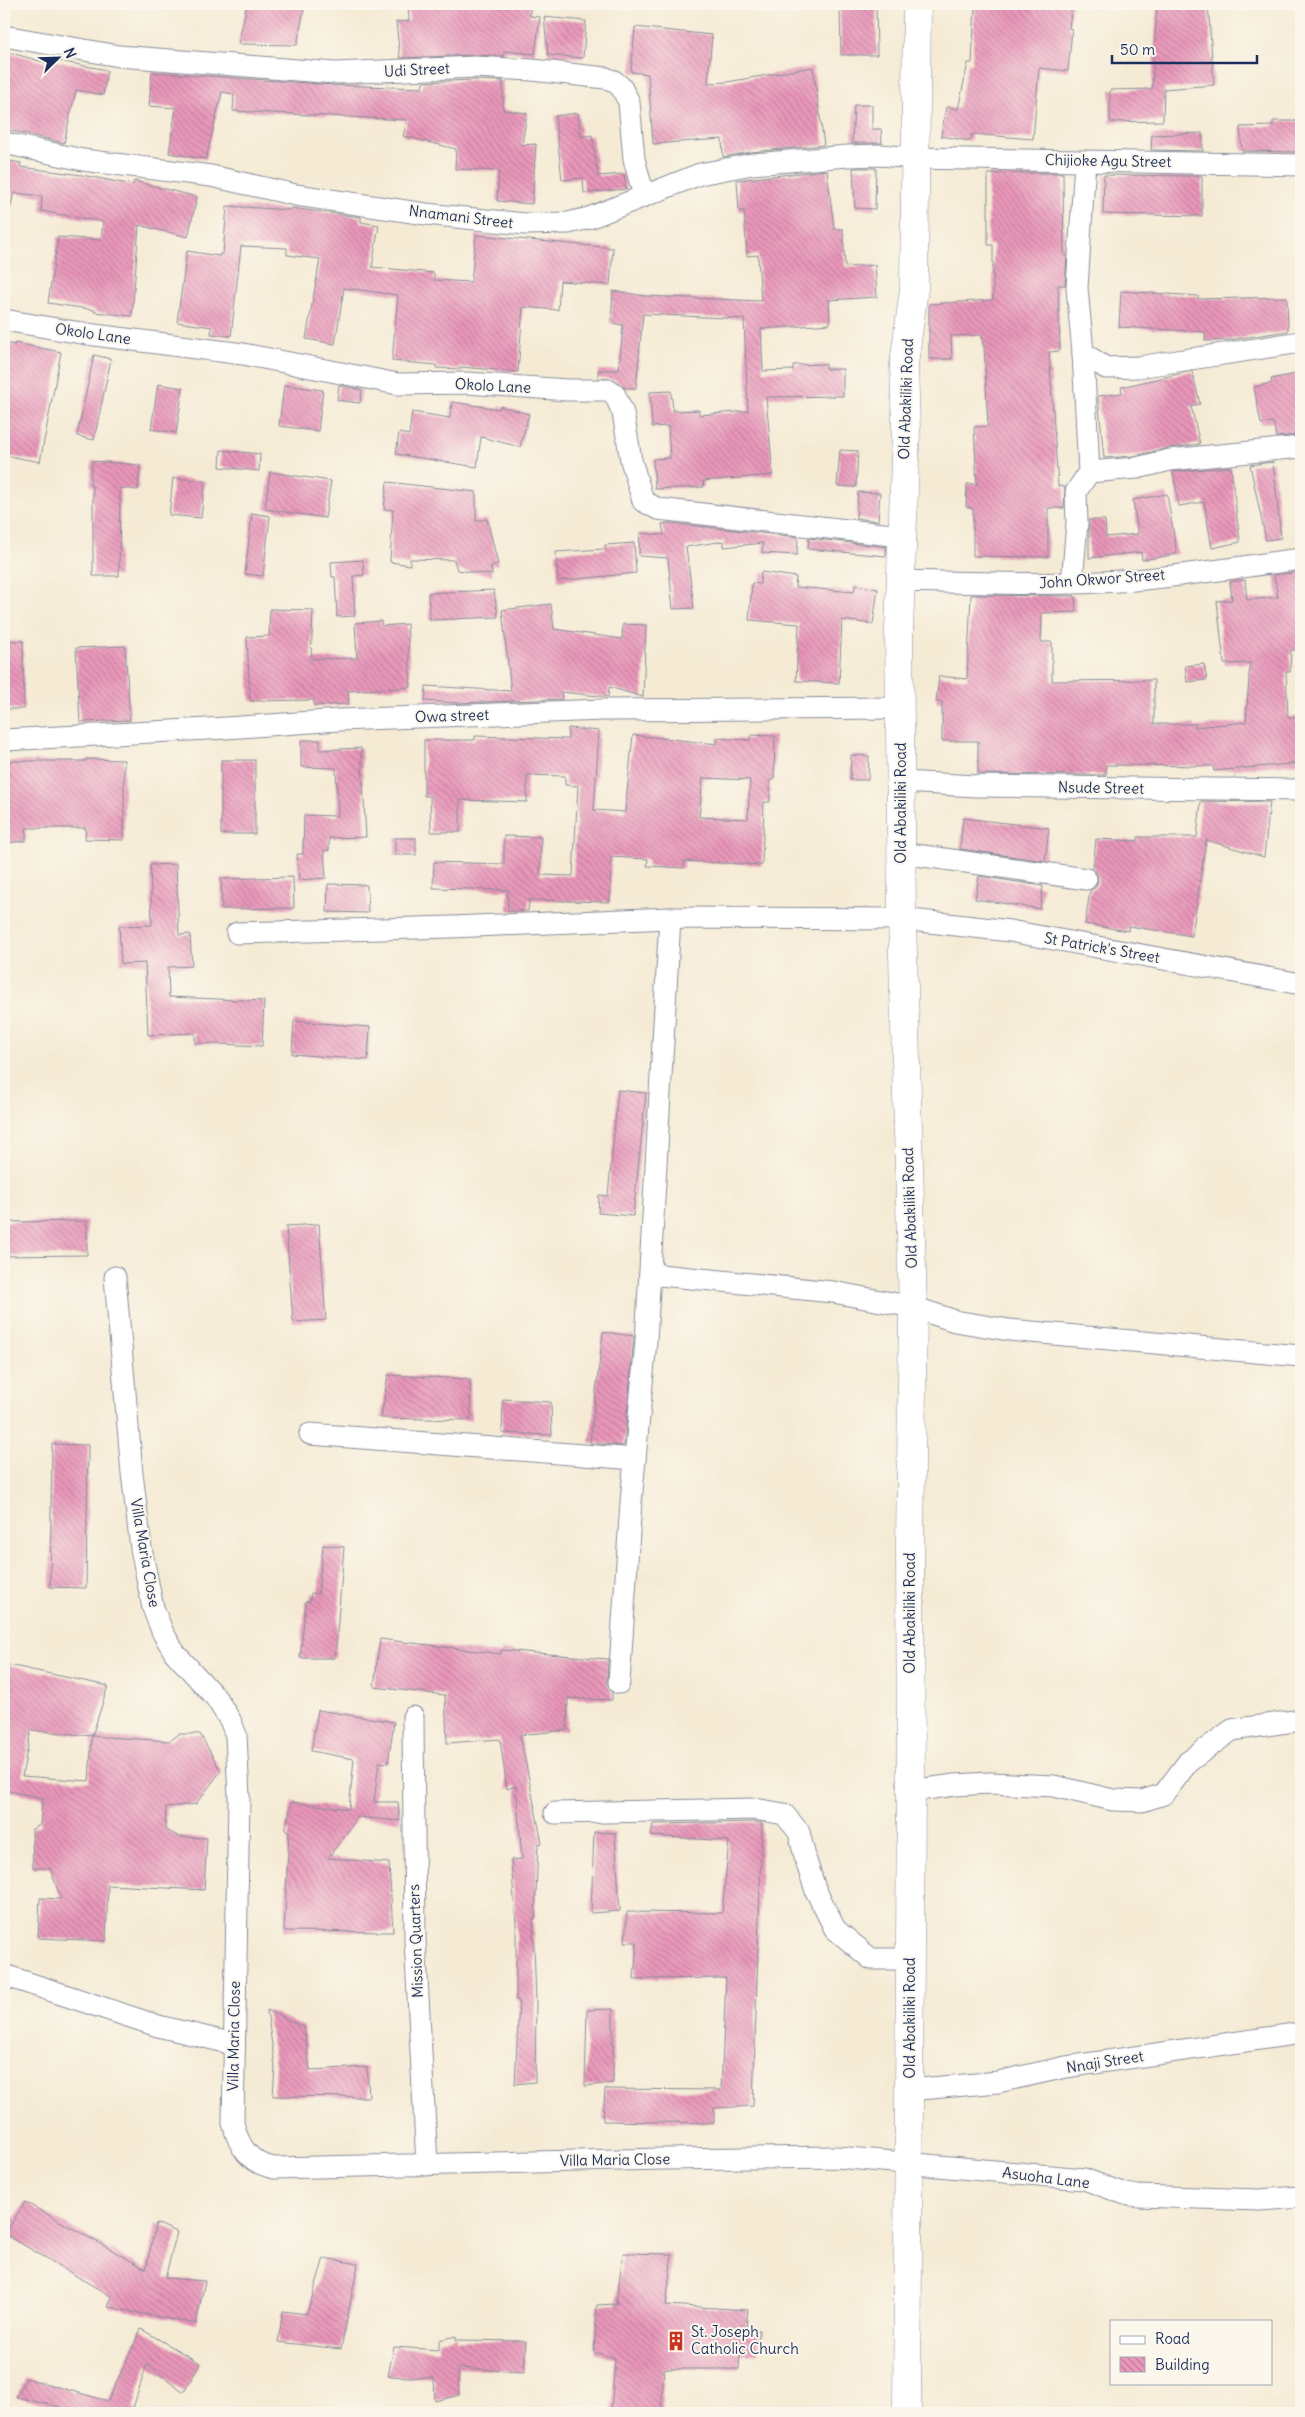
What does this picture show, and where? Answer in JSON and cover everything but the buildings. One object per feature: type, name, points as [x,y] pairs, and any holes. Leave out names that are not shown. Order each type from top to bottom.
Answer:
[{"type":"main road","name":"Old Abakiliki Road","points":[[907,2413],[911,1791],[910,1546],[913,1307],[902,919],[899,630],[906,430],[904,364],[914,289],[916,4]]},
{"type":"street","name":"Udi Street","points":[[4,36],[98,53],[335,73],[475,67],[532,70],[606,78],[614,81],[621,87],[629,102],[634,159],[644,196]]},
{"type":"street","name":"Nnamani Street","points":[[4,143],[83,160],[211,176],[296,195],[426,214],[524,224],[568,223],[589,218],[700,174],[752,164],[848,156],[914,158]]},
{"type":"street","name":"Chijioke Agu Street","points":[[914,158],[1301,165]]},
{"type":"street","points":[[1072,583],[1077,523],[1076,492],[1089,472],[1083,353],[1076,288],[1085,161]]},
{"type":"street","name":"Okolo Lane","points":[[4,320],[87,334],[243,354],[398,384],[467,383],[568,390],[608,390],[620,402],[636,478],[643,501],[649,506],[658,509],[901,536]]},
{"type":"street","points":[[1083,353],[1106,368],[1138,367],[1301,342]]},
{"type":"street","points":[[1089,472],[1137,468],[1170,460],[1301,447]]},
{"type":"street","name":"John Okwor Street","points":[[902,581],[1009,584],[1135,580],[1301,559]]},
{"type":"street","name":"Owa street","points":[[4,740],[217,729],[339,720],[603,710],[900,708]]},
{"type":"street","name":"Nsude Street","points":[[902,782],[976,786],[1301,790]]},
{"type":"street","points":[[902,853],[1086,878]]},
{"type":"street","points":[[619,1682],[650,1274],[670,918]]},
{"type":"street","name":"St Patrick's Street","points":[[236,933],[670,918],[902,919],[1010,931],[1301,984]]},
{"type":"street","points":[[650,1274],[833,1292],[913,1307],[955,1321],[1009,1330],[1301,1356]]},
{"type":"street","name":"Villa Maria Close","points":[[114,1276],[132,1473],[141,1548],[153,1608],[163,1633],[176,1653],[216,1698],[230,1720],[236,1735],[239,1797],[233,2123],[238,2142],[250,2159],[262,2166],[274,2168],[759,2157],[837,2157],[908,2164]]},
{"type":"street","points":[[310,1434],[635,1459]]},
{"type":"street","name":"Mission Quarters","points":[[413,1717],[415,1939],[427,2165]]},
{"type":"street","points":[[911,1791],[972,1784],[1054,1786],[1113,1800],[1142,1801],[1164,1794],[1188,1762],[1232,1730],[1301,1720]]},
{"type":"street","points":[[556,1813],[755,1809],[784,1814],[799,1832],[816,1891],[834,1929],[871,1959],[910,1959]]},
{"type":"street","points":[[4,1975],[158,2026],[234,2044]]},
{"type":"street","name":"Nnaji Street","points":[[909,2090],[998,2082],[1066,2067],[1301,2033]]},
{"type":"street","name":"Asuoha Lane","points":[[908,2164],[1084,2179],[1125,2194],[1138,2196],[1259,2200],[1301,2197]]},
{"type":"place","name":"St. Joseph Catholic Church","points":[[676,2341]]}]
